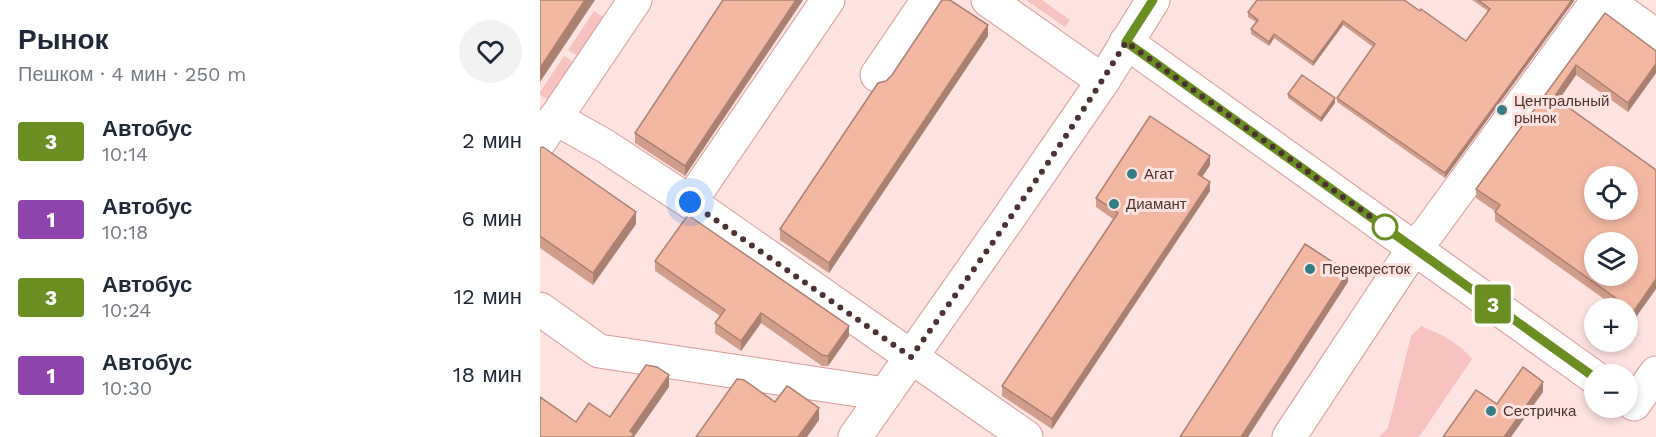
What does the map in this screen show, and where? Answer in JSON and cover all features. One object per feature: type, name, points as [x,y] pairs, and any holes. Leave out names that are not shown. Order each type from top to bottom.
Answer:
[{"type":"street","points":[[635,0],[548,130],[605,146],[690,202],[1026,437]]},
{"type":"street","points":[[690,202],[828,0]]},
{"type":"street","points":[[877,75],[928,0]]},
{"type":"street","points":[[988,0],[1103,81]]},
{"type":"street","points":[[1014,0],[1078,44],[1107,49],[1126,42]]},
{"type":"street","points":[[855,437],[1103,81],[1153,0]]},
{"type":"street","points":[[1289,437],[1414,248],[1429,231],[1598,0]]},
{"type":"street","points":[[1606,0],[1656,36]]},
{"type":"street","points":[[1126,42],[1584,370]]},
{"type":"street","points":[[540,309],[599,351],[885,394]]},
{"type":"street","points":[[1639,408],[1656,373]]},
{"type":"shaded area","points":[[1026,0],[1042,0],[1070,20],[1065,27]]},
{"type":"shaded area","points":[[594,11],[608,20],[582,59],[568,50]]},
{"type":"shaded area","points":[[564,56],[578,65],[553,103],[540,95],[540,92]]},
{"type":"shaded area","points":[[1421,326],[1449,339],[1472,359],[1419,437],[1379,437],[1388,428],[1411,336]]},
{"type":"building","points":[[540,0],[585,0],[540,68]]},
{"type":"building","points":[[723,0],[796,0],[685,166],[635,133]]},
{"type":"building","points":[[942,0],[950,0],[988,25],[829,263],[780,229],[878,83],[886,81],[892,75]]},
{"type":"building","points":[[1257,0],[1404,0],[1420,11],[1421,9],[1466,41],[1490,9],[1478,0],[1572,0],[1445,173],[1337,98],[1375,44],[1343,21],[1313,62],[1274,34],[1269,42],[1251,29],[1258,20],[1248,12]]},
{"type":"building","points":[[1605,13],[1656,51],[1656,64],[1628,103],[1576,65],[1554,97],[1656,170],[1656,279],[1638,305],[1638,298],[1616,298],[1599,286],[1638,286],[1638,232],[1584,232],[1584,275],[1495,212],[1500,205],[1476,189]]},
{"type":"building","points":[[1302,75],[1335,98],[1321,118],[1288,94]]},
{"type":"building","points":[[1150,116],[1210,156],[1198,174],[1210,182],[1052,419],[1002,386],[1118,213],[1096,198]]},
{"type":"building","points":[[543,147],[636,212],[593,273],[540,236],[540,148]]},
{"type":"building","points":[[688,215],[849,326],[828,356],[822,355],[761,313],[741,341],[715,323],[725,310],[655,261]]},
{"type":"building","points":[[1305,244],[1348,272],[1241,437],[1180,437]]},
{"type":"building","points":[[646,365],[657,367],[669,375],[630,431],[634,434],[631,437],[540,437],[540,397],[576,422],[589,403],[610,417]]},
{"type":"building","points":[[1523,367],[1543,382],[1504,437],[1443,437],[1476,390],[1497,404]]},
{"type":"building","points":[[737,379],[744,380],[775,402],[787,386],[819,408],[798,437],[696,437]]},
{"type":"bus line","name":"3","points":[[1153,0],[1126,42],[1584,370]]},
{"type":"place","name":"Центральный рынок","points":[[1502,110]]},
{"type":"place","name":"Агат","points":[[1132,174]]},
{"type":"place","name":"Диамант","points":[[1114,204]]},
{"type":"place","name":"Перекресток","points":[[1310,269]]},
{"type":"place","name":"Сестричка","points":[[1491,411]]},
{"type":"route","points":[[690,202],[911,357],[1037,178],[1103,81],[1126,42],[1385,227]]}]
